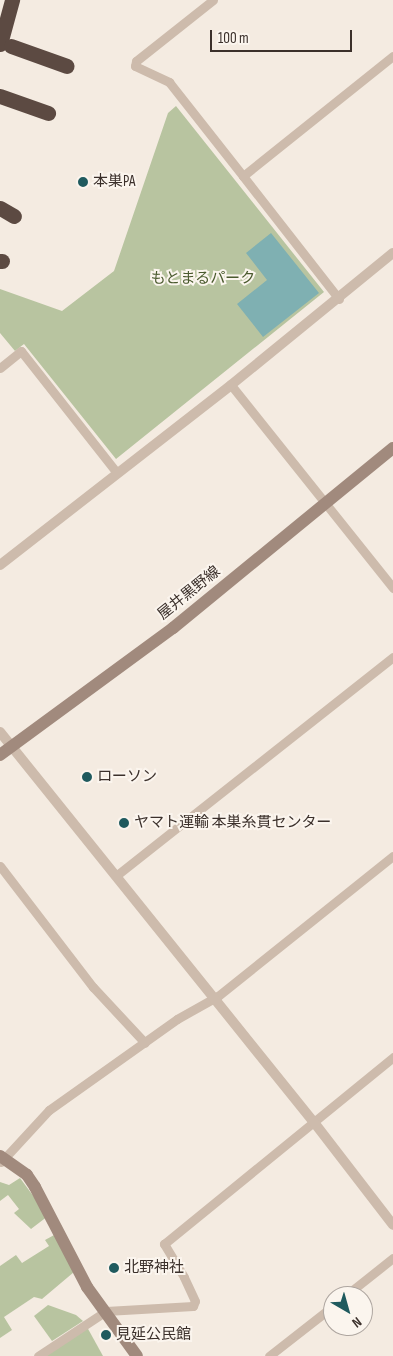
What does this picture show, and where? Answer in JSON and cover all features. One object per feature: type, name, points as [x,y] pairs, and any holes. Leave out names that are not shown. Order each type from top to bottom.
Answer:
[{"type":"highway","points":[[12,0],[6,45],[67,66]]},
{"type":"highway","points":[[0,96],[48,113]]},
{"type":"highway","points":[[0,208],[14,216]]},
{"type":"main road","name":"屋井黒野線","points":[[0,755],[173,628],[392,451]]},
{"type":"main road","points":[[2,1159],[27,1175],[87,1287],[138,1356]]},
{"type":"street","points":[[213,0],[136,61],[134,66],[169,82],[339,299]]},
{"type":"street","points":[[243,176],[393,56]]},
{"type":"street","points":[[0,565],[231,385],[339,299],[393,253]]},
{"type":"street","points":[[0,368],[21,351],[116,473]]},
{"type":"street","points":[[231,385],[393,588]]},
{"type":"street","points":[[116,875],[393,656]]},
{"type":"street","points":[[0,732],[116,875],[212,999],[313,1121],[393,1225]]},
{"type":"street","points":[[2,1159],[49,1110],[177,1019],[212,999],[393,856]]},
{"type":"street","points":[[0,866],[93,987],[130,1023],[144,1043]]},
{"type":"street","points":[[38,1356],[106,1311],[193,1306],[195,1301],[184,1277],[164,1244],[393,1057]]},
{"type":"street","points":[[358,1286],[393,1258]]},
{"type":"street","points":[[269,1356],[323,1314]]},
{"type":"green space","name":"もとまるパーク","points":[[176,106],[324,292],[116,459],[24,344],[15,351],[0,333],[0,289],[62,311],[114,271],[168,113]]},
{"type":"green space","points":[[20,1178],[48,1216],[31,1229],[14,1213],[19,1209],[8,1195],[0,1201],[0,1182],[9,1185]]},
{"type":"green space","points":[[56,1234],[74,1272],[42,1299],[34,1297],[4,1317],[12,1330],[0,1338],[0,1266],[16,1255],[22,1263],[49,1246],[45,1240]]},
{"type":"green space","points":[[48,1305],[76,1315],[83,1321],[52,1341],[34,1316]]},
{"type":"green space","points":[[87,1327],[103,1356],[44,1356]]},
{"type":"water","points":[[271,233],[319,293],[263,337],[237,304],[267,280],[246,253]]},
{"type":"place","name":"本巣PA","points":[[83,182]]},
{"type":"place","name":"ローソン","points":[[87,777]]},
{"type":"place","name":"ヤマト運輸 本巣糸貫センター","points":[[124,823]]},
{"type":"place","name":"北野神社","points":[[114,1268]]},
{"type":"place","name":"見延公民館","points":[[106,1335]]}]
